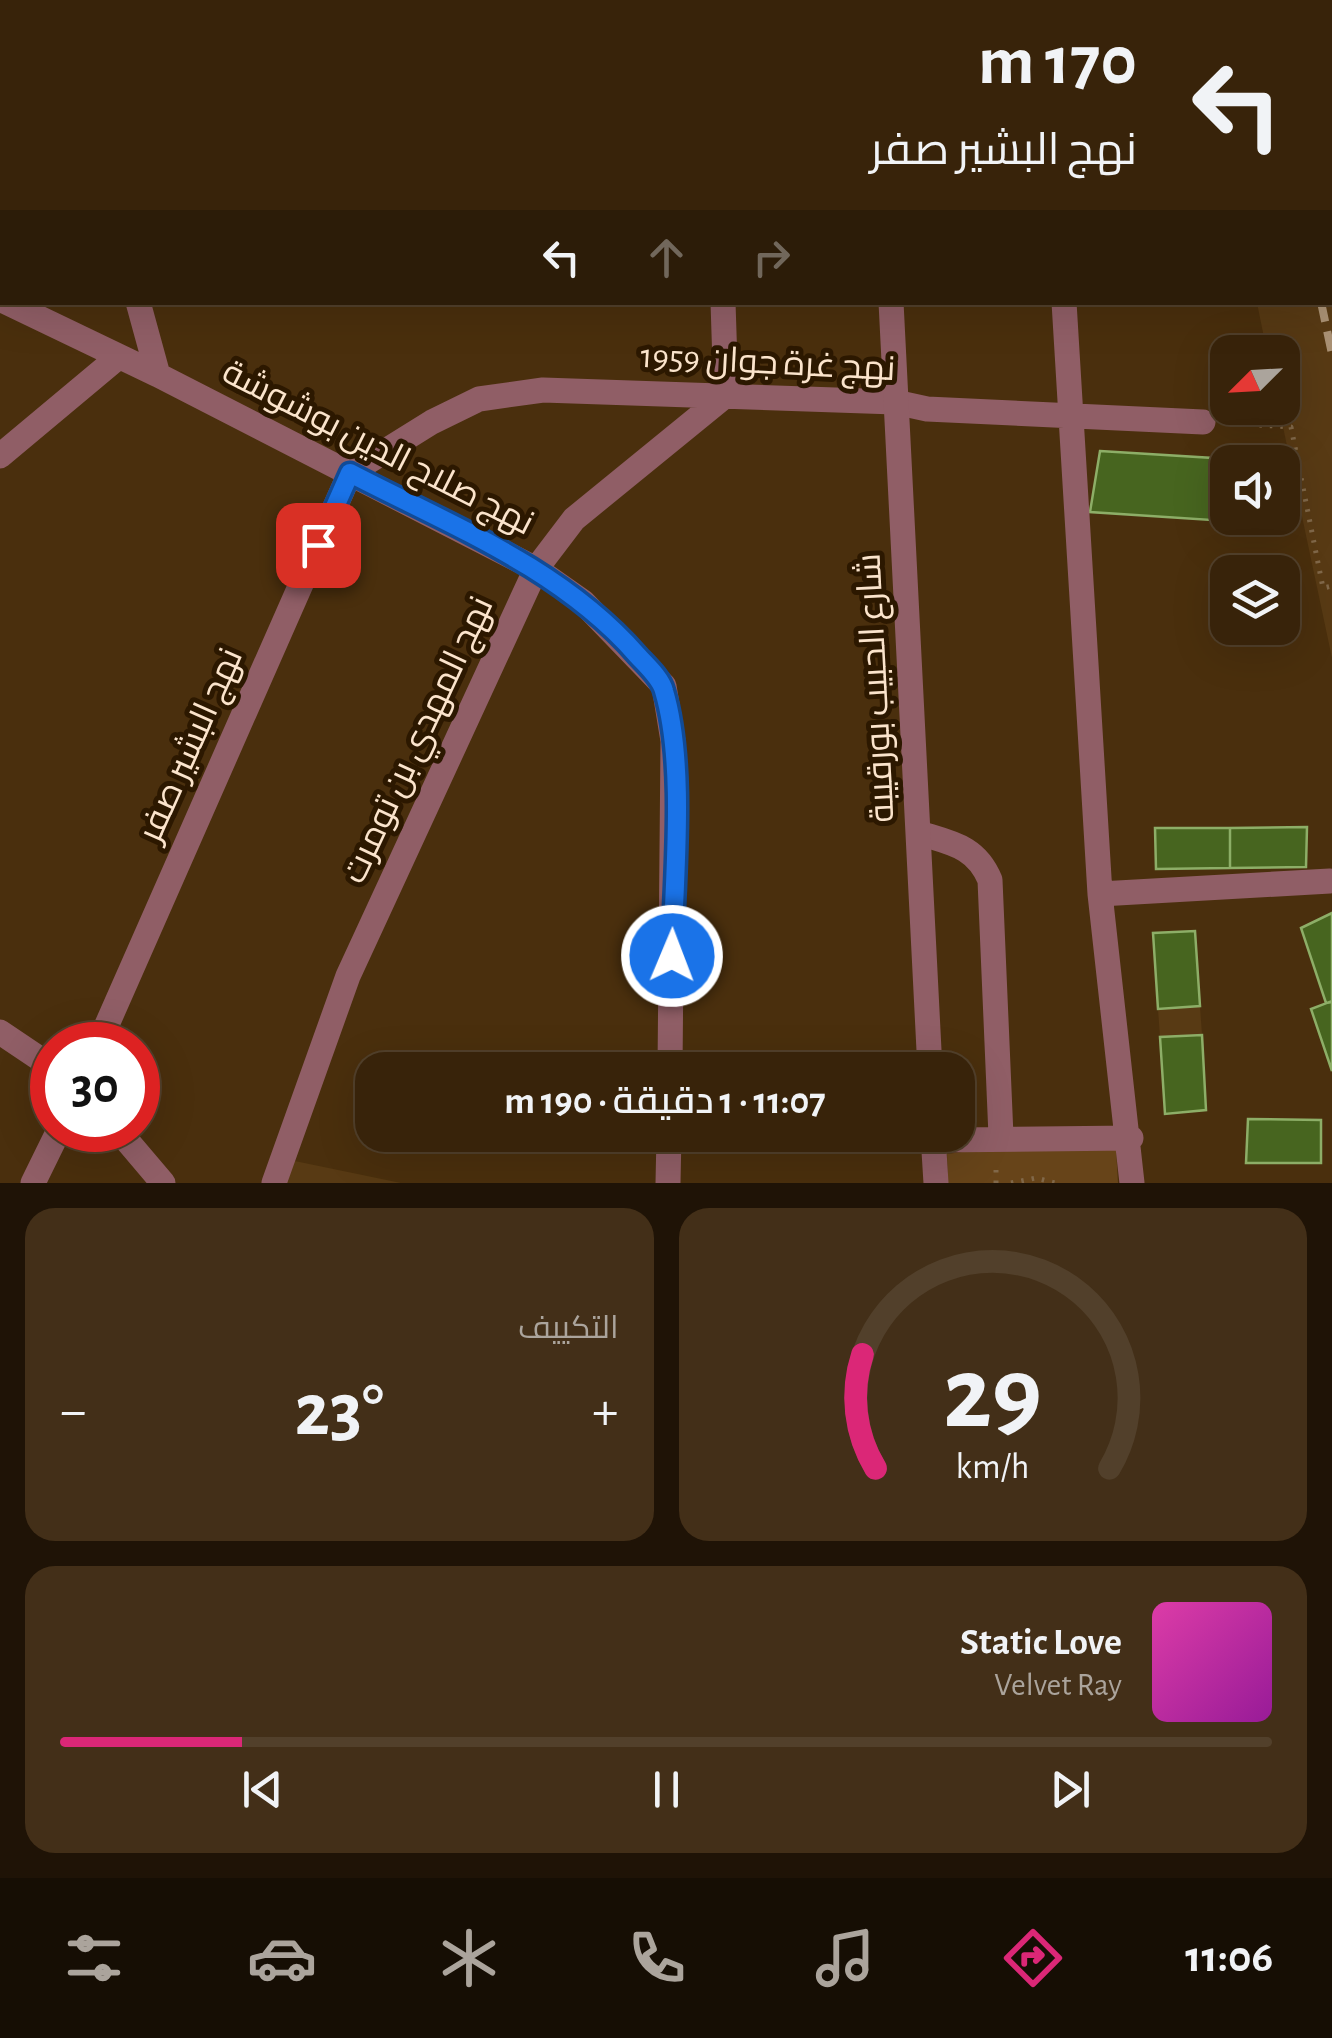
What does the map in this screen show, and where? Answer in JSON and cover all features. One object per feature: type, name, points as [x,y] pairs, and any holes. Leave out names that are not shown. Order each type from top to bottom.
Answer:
[{"type":"street","name":"نهج صلاح الدين بوشوشة","points":[[11,305],[158,375],[536,569],[583,602],[664,686],[674,741],[670,1052]]},
{"type":"street","points":[[139,305],[158,375]]},
{"type":"street","points":[[723,305],[726,395]]},
{"type":"street","name":"شارع الحبيب بورقيبة","points":[[891,305],[929,1052]]},
{"type":"street","points":[[1064,305],[1100,894],[1131,1138],[1132,1183]]},
{"type":"street","points":[[0,456],[116,358]]},
{"type":"street","name":"نهج غرة جوان 1959","points":[[350,473],[432,422],[479,399],[594,388],[1203,422]]},
{"type":"street","name":"نهج المهدي بن تومرت","points":[[274,1183],[348,976],[536,569],[574,519],[726,395]]},
{"type":"street","name":"نهج البشير صفر","points":[[108,1022],[350,473]]},
{"type":"street","points":[[918,833],[966,847],[982,861],[990,880],[1001,1136]]},
{"type":"street","points":[[1100,894],[1330,881]]},
{"type":"street","points":[[0,1032],[30,1052]]},
{"type":"street","points":[[975,1136],[1131,1138]]},
{"type":"street","points":[[33,1183],[48,1152]]},
{"type":"street","points":[[137,1152],[163,1183]]},
{"type":"street","points":[[668,1183],[669,1152]]},
{"type":"street","points":[[935,1152],[936,1183]]},
{"type":"path","points":[[1203,422],[1291,427],[1322,588],[1332,586]]},
{"type":"path","points":[[996,1165],[996,1183]]},
{"type":"path","points":[[1011,1183],[1036,1178],[1055,1183]]},
{"type":"shaded area","points":[[1257,305],[1332,305],[1332,658],[1300,507],[1300,445],[1287,445],[1283,425],[1300,425],[1300,335],[1264,335]]},
{"type":"shaded area","points":[[1200,1006],[1202,1035],[1160,1037],[1158,1009]]},
{"type":"shaded area","points":[[1115,1132],[1118,1183],[948,1183],[947,1154]]},
{"type":"shaded area","points":[[285,1159],[401,1183],[278,1183]]},
{"type":"building","points":[[1100,451],[1210,458],[1210,520],[1090,512]]},
{"type":"building","points":[[1307,827],[1306,867],[1230,868],[1230,828]]},
{"type":"building","points":[[1155,828],[1230,828],[1230,868],[1156,869]]},
{"type":"building","points":[[1332,913],[1332,1002],[1326,1003],[1301,928]]},
{"type":"building","points":[[1195,931],[1200,1006],[1158,1009],[1153,933]]},
{"type":"building","points":[[1332,1001],[1332,1071],[1311,1009]]},
{"type":"building","points":[[1202,1035],[1206,1110],[1165,1114],[1160,1037]]},
{"type":"building","points":[[1248,1119],[1321,1120],[1321,1163],[1246,1163]]},
{"type":"railway","points":[[1322,305],[1332,354]]},
{"type":"route","points":[[318,545],[350,473],[536,569],[583,602],[646,665],[664,686],[674,741],[672,956]]}]
